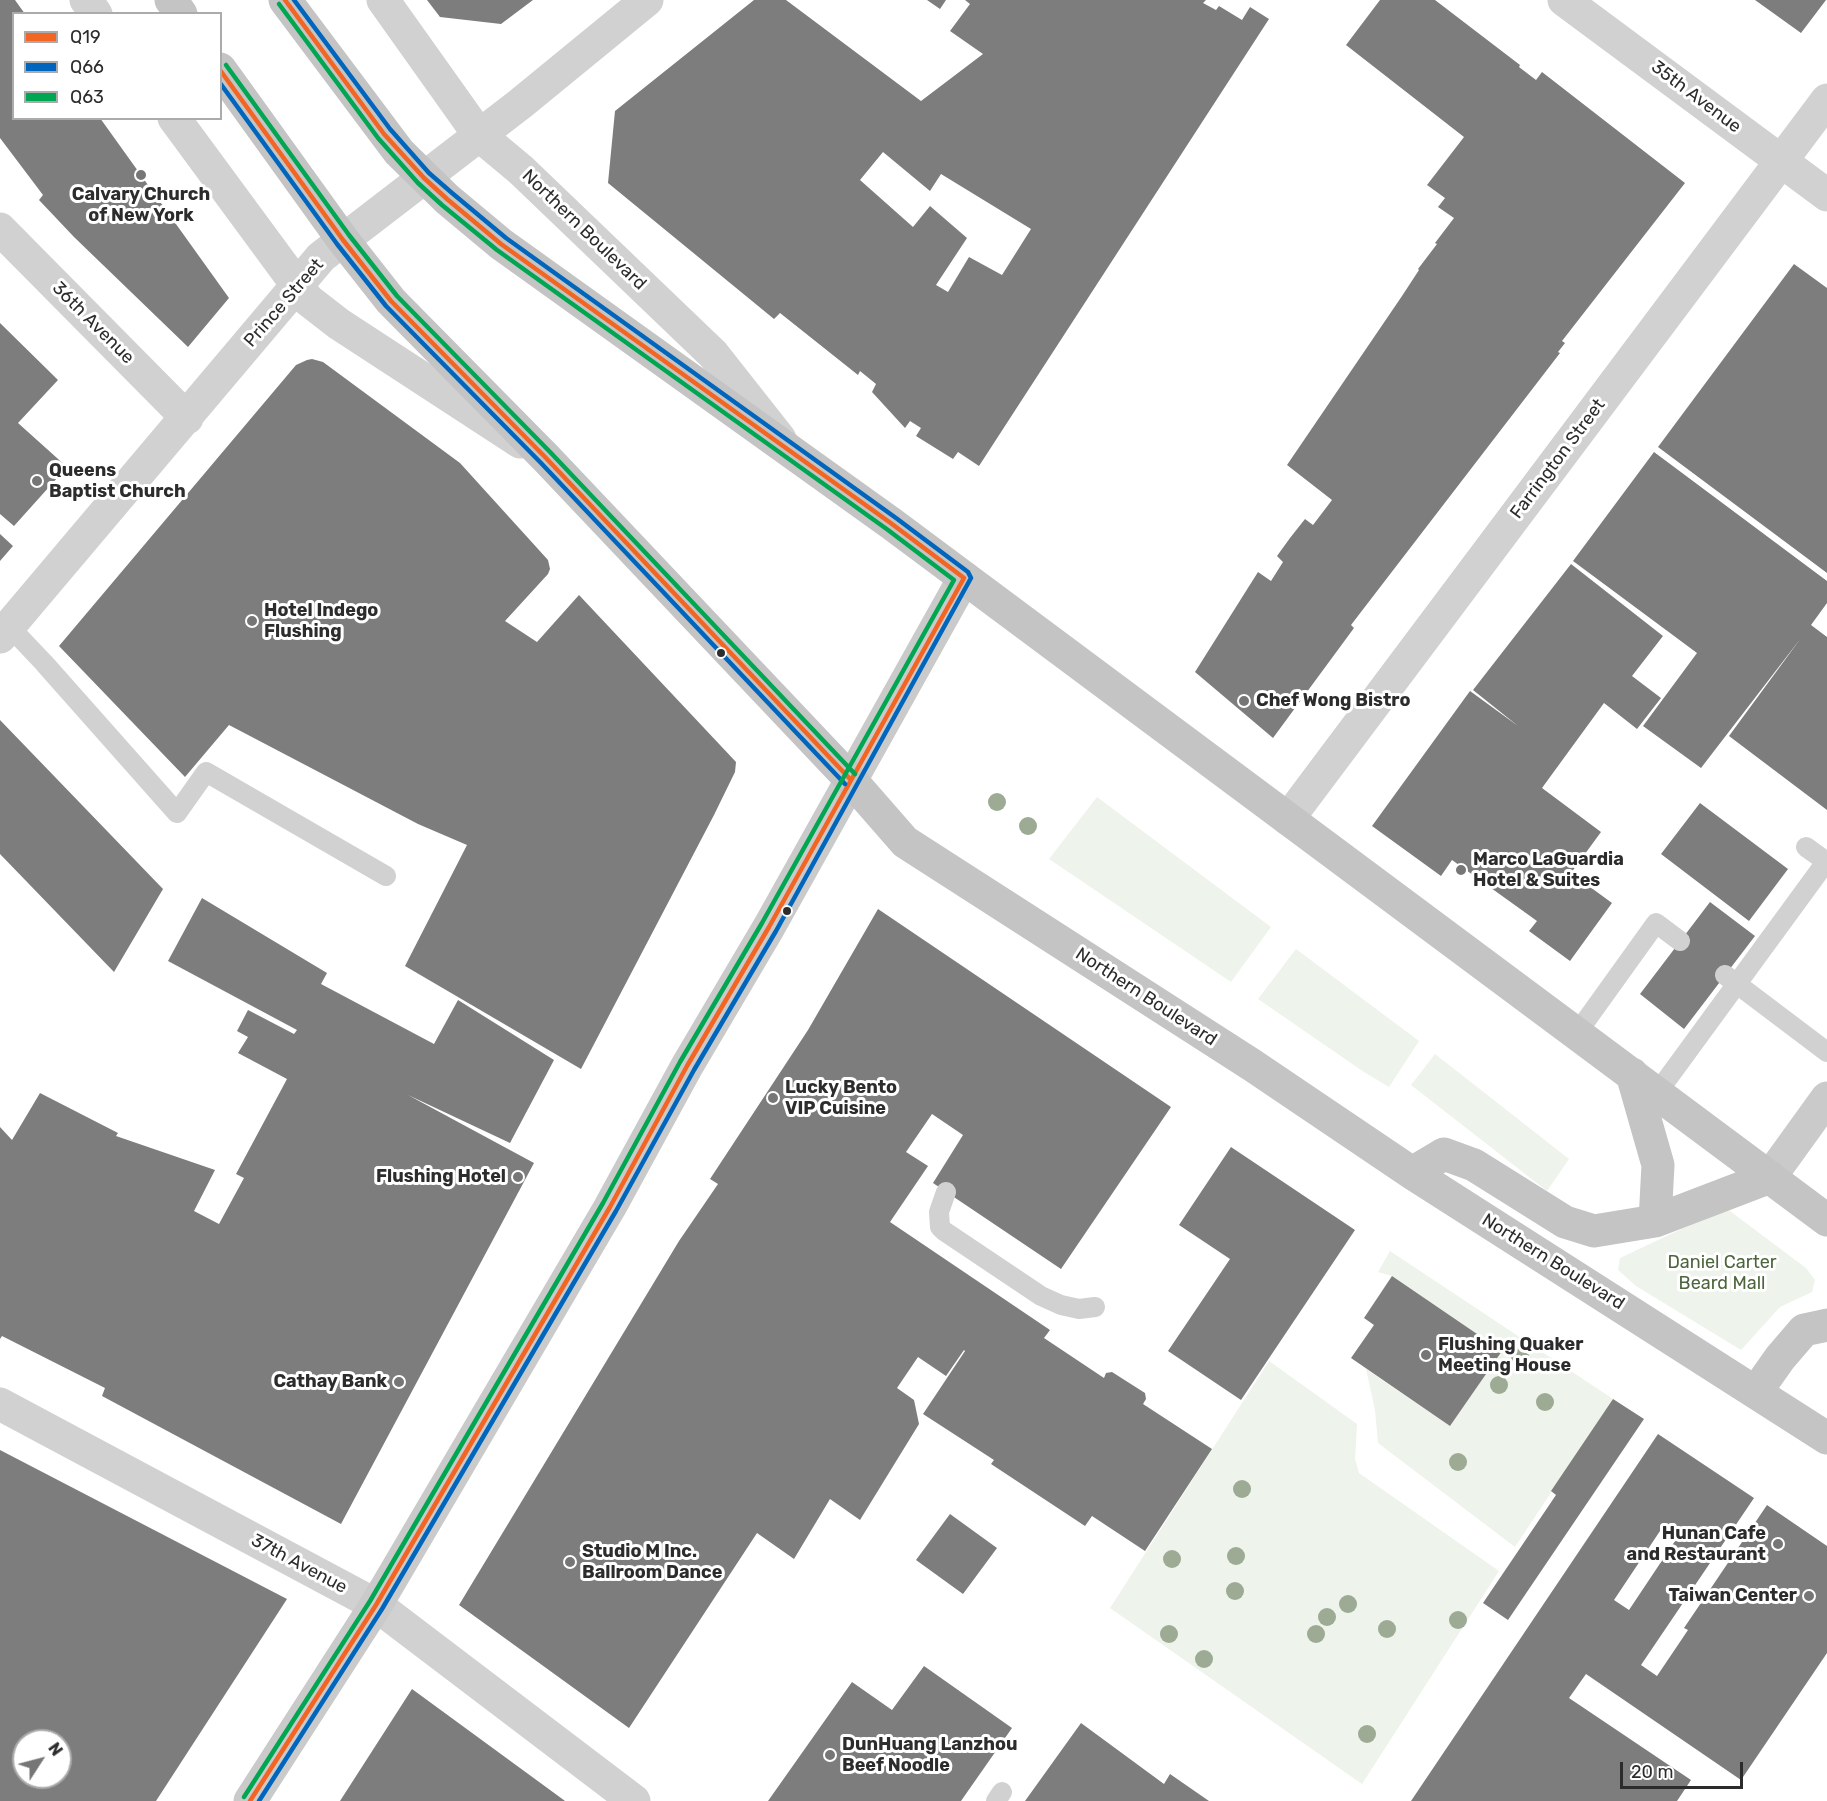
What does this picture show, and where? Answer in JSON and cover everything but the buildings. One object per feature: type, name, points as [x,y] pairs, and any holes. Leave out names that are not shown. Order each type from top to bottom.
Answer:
[{"type":"main road","name":"Northern Boulevard","points":[[285,0],[384,134],[424,178],[501,244],[892,524],[1827,1220]]},
{"type":"main road","name":"Northern Boulevard","points":[[222,72],[343,240],[391,301],[546,458],[850,779],[905,842],[1252,1065],[1412,1173],[1827,1438]]},
{"type":"main road","points":[[250,1801],[376,1605],[610,1207],[687,1066],[769,927],[964,578]]},
{"type":"main road","points":[[1645,1084],[1659,1165],[1655,1221]]},
{"type":"main road","points":[[1412,1173],[1444,1154],[1474,1165],[1565,1222],[1594,1231],[1655,1221],[1770,1177],[1827,1098]]},
{"type":"main road","points":[[1756,1392],[1804,1330],[1827,1325]]},
{"type":"street","name":"Northern Boulevard","points":[[383,0],[479,135],[521,170],[713,354],[792,454]]},
{"type":"street","name":"Prince Street","points":[[4,631],[187,418],[321,257],[479,135],[647,0]]},
{"type":"street","name":"35th Avenue","points":[[1564,0],[1827,195]]},
{"type":"street","name":"Farrington Street","points":[[1288,819],[1827,100]]},
{"type":"street","name":"Northern Boulevard","points":[[175,120],[308,300],[339,324],[546,458]]},
{"type":"street","name":"36th Avenue","points":[[0,229],[187,418]]},
{"type":"street","name":"37th Avenue","points":[[0,1404],[376,1605],[634,1801]]},
{"type":"lane","points":[[4,631],[44,663],[177,813],[206,772],[386,876]]},
{"type":"lane","points":[[1645,1084],[1827,862],[1806,847]]},
{"type":"lane","points":[[1577,1033],[1656,923],[1680,941]]},
{"type":"lane","points":[[1731,980],[1827,1052]]},
{"type":"lane","points":[[946,1192],[939,1212],[940,1227],[944,1231],[1041,1296],[1061,1305],[1079,1309],[1095,1307]]},
{"type":"green space","points":[[1097,797],[1271,927],[1231,982],[1049,859]]},
{"type":"green space","points":[[1296,949],[1419,1041],[1389,1087],[1258,999]]},
{"type":"green space","points":[[1435,1054],[1569,1159],[1547,1191],[1411,1085]]},
{"type":"green space","name":"Daniel Carter Beard Mall","points":[[1726,1208],[1806,1268],[1815,1280],[1812,1292],[1780,1307],[1741,1350],[1636,1286],[1618,1270],[1620,1258]]},
{"type":"green space","points":[[1390,1251],[1613,1399],[1515,1547],[1378,1443],[1375,1410],[1366,1369],[1450,1426],[1502,1351],[1392,1276],[1378,1272]]},
{"type":"green space","points":[[1269,1361],[1357,1424],[1355,1459],[1359,1473],[1499,1571],[1362,1784],[1110,1608]]},
{"type":"transit line","name":"Q19","points":[[250,1801],[376,1605],[610,1207],[687,1066],[769,927],[964,578],[501,244],[447,199],[424,178],[384,134],[285,0]]},
{"type":"transit line","name":"Q66","points":[[259,1801],[382,1609],[616,1211],[694,1070],[776,931],[971,578],[968,572],[896,518],[506,238],[452,193],[429,173],[390,129],[294,0]]},
{"type":"transit line","name":"Q63","points":[[244,1797],[370,1601],[603,1203],[680,1062],[762,923],[954,580],[888,530],[497,250],[442,205],[418,183],[378,138],[279,4]]},
{"type":"transit line","name":"Q63","points":[[226,65],[349,235],[397,296],[551,453],[855,774]]},
{"type":"transit line","name":"Q19","points":[[222,73],[343,240],[391,301],[546,458],[850,779]]},
{"type":"transit line","name":"Q66","points":[[222,86],[337,244],[386,306],[541,463],[845,784]]},
{"type":"place","name":"Calvary Church of New York","points":[[141,175]]},
{"type":"place","name":"Queens Baptist Church","points":[[37,481]]},
{"type":"place","name":"Hotel Indego Flushing","points":[[252,621]]},
{"type":"place","name":"Chef Wong Bistro","points":[[1244,701]]},
{"type":"place","name":"Marco LaGuardia Hotel & Suites","points":[[1461,870]]},
{"type":"place","name":"Lucky Bento VIP Cuisine","points":[[773,1098]]},
{"type":"place","name":"Flushing Hotel","points":[[518,1177]]},
{"type":"place","name":"Flushing Quaker Meeting House","points":[[1426,1355]]},
{"type":"place","name":"Cathay Bank","points":[[399,1382]]},
{"type":"place","name":"Hunan Cafe and Restaurant","points":[[1778,1544]]},
{"type":"place","name":"Studio M Inc. Ballroom Dance","points":[[570,1562]]},
{"type":"place","name":"Taiwan Center","points":[[1809,1596]]},
{"type":"place","name":"DunHuang Lanzhou Beef Noodle","points":[[830,1755]]}]
